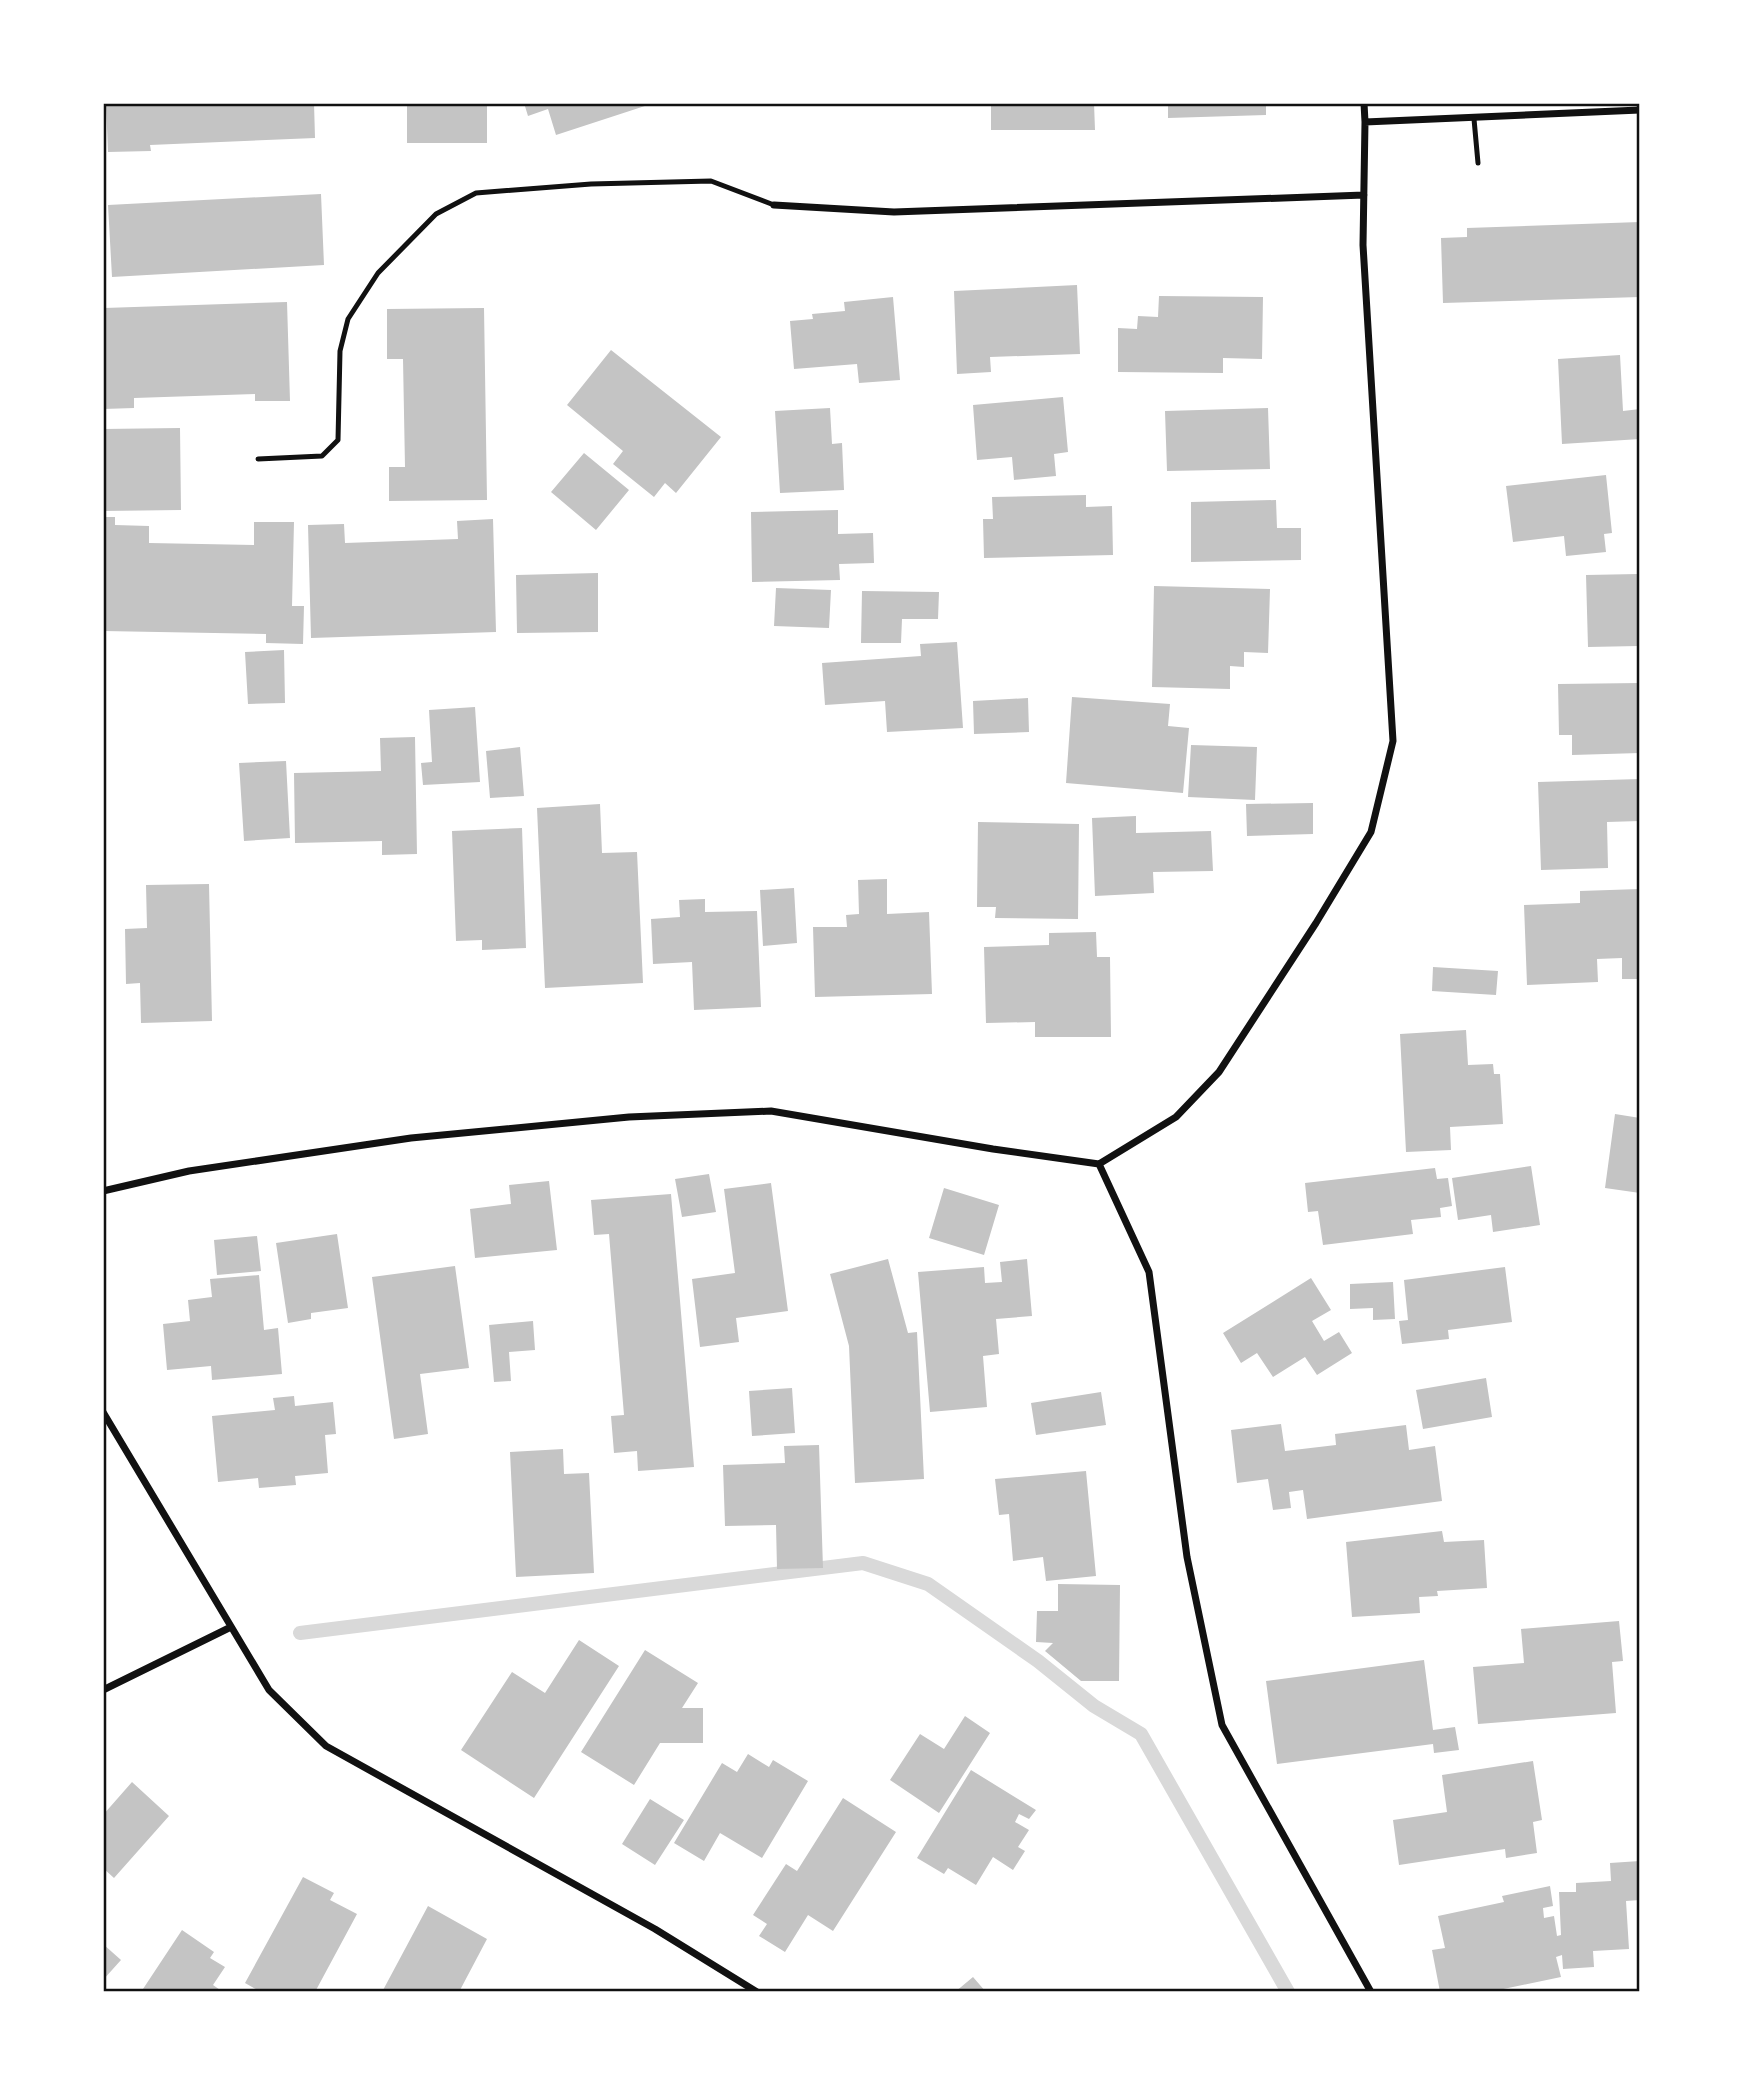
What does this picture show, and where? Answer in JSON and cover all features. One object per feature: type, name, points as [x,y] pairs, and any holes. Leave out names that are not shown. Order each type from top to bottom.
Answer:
[{"type":"street","points":[[103,1191],[189,1171],[411,1138],[629,1116],[771,1111],[993,1149],[1099,1164],[1176,1117],[1219,1072],[1371,832],[1393,741],[1363,245],[1364,103]]},
{"type":"street","points":[[1365,122],[1640,110]]},
{"type":"street","points":[[775,205],[894,212],[1364,195]]},
{"type":"street","points":[[1099,1164],[1150,1272],[1187,1557],[1222,1725],[1371,1992]]},
{"type":"street","points":[[103,1412],[269,1690],[326,1746],[655,1929],[757,1992]]},
{"type":"street","points":[[103,1690],[231,1627]]},
{"type":"lane","points":[[1474,119],[1478,163]]},
{"type":"lane","points":[[258,459],[322,456],[338,440],[340,351],[348,319],[378,273],[436,214],[476,193],[591,184],[711,181],[775,205]]},
{"type":"building","points":[[106,103],[314,103],[315,138],[150,145],[151,151],[108,152]]},
{"type":"building","points":[[407,103],[487,103],[487,143],[407,143]]},
{"type":"building","points":[[524,103],[651,104],[556,135],[548,109],[528,116]]},
{"type":"building","points":[[991,103],[1094,103],[1095,130],[991,130]]},
{"type":"building","points":[[1147,103],[1266,103],[1266,115],[1168,118],[1168,106],[1147,106]]},
{"type":"building","points":[[321,194],[324,265],[112,277],[108,205]]},
{"type":"building","points":[[1640,222],[1640,297],[1443,303],[1441,238],[1467,237],[1467,228]]},
{"type":"building","points":[[1077,285],[1080,354],[990,357],[991,372],[957,374],[954,291]]},
{"type":"building","points":[[1159,296],[1263,297],[1262,359],[1223,358],[1223,373],[1118,372],[1118,328],[1137,329],[1138,316],[1158,317]]},
{"type":"building","points":[[893,297],[900,380],[859,383],[857,364],[794,369],[790,321],[813,319],[812,314],[845,311],[844,302]]},
{"type":"building","points":[[287,302],[290,401],[255,401],[255,394],[134,398],[134,408],[103,409],[104,308]]},
{"type":"building","points":[[484,308],[487,500],[389,501],[389,467],[405,467],[403,359],[387,359],[387,309]]},
{"type":"building","points":[[611,350],[721,437],[676,493],[665,483],[654,497],[613,464],[623,451],[567,405]]},
{"type":"building","points":[[1620,355],[1623,411],[1640,409],[1640,439],[1562,444],[1558,359]]},
{"type":"building","points":[[1063,397],[1068,452],[1054,454],[1056,476],[1014,480],[1012,457],[977,460],[973,405]]},
{"type":"building","points":[[830,408],[832,444],[842,443],[844,490],[780,493],[775,411]]},
{"type":"building","points":[[1268,408],[1270,469],[1167,471],[1165,411]]},
{"type":"building","points":[[180,428],[181,510],[103,511],[103,429]]},
{"type":"building","points":[[584,453],[629,490],[596,530],[551,492]]},
{"type":"building","points":[[1606,475],[1612,533],[1604,534],[1606,552],[1566,556],[1564,536],[1513,542],[1506,486]]},
{"type":"building","points":[[1086,495],[1086,507],[1112,506],[1113,555],[984,558],[983,519],[993,519],[992,497]]},
{"type":"building","points":[[1276,500],[1277,528],[1301,528],[1301,560],[1191,562],[1191,502]]},
{"type":"building","points":[[838,510],[838,534],[873,533],[874,563],[839,564],[840,580],[752,582],[751,512]]},
{"type":"building","points":[[103,517],[115,517],[115,525],[149,526],[149,543],[254,545],[254,522],[294,522],[292,606],[304,606],[303,644],[266,643],[266,634],[103,631]]},
{"type":"building","points":[[493,519],[496,632],[311,638],[308,525],[344,524],[345,543],[458,539],[457,521]]},
{"type":"building","points":[[598,573],[598,632],[517,633],[516,575]]},
{"type":"building","points":[[1638,574],[1638,646],[1588,647],[1586,575]]},
{"type":"building","points":[[1154,586],[1270,589],[1268,653],[1244,652],[1244,667],[1230,666],[1230,689],[1152,687]]},
{"type":"building","points":[[776,588],[831,590],[829,628],[774,626]]},
{"type":"building","points":[[862,591],[939,592],[938,619],[902,619],[901,643],[861,643]]},
{"type":"building","points":[[957,642],[963,728],[887,732],[885,701],[825,705],[822,663],[921,656],[920,644]]},
{"type":"building","points":[[284,650],[285,703],[248,704],[245,652]]},
{"type":"building","points":[[1640,683],[1640,753],[1572,755],[1572,735],[1559,735],[1558,684]]},
{"type":"building","points":[[1072,697],[1170,704],[1168,726],[1189,728],[1183,793],[1066,783]]},
{"type":"building","points":[[1028,698],[1029,732],[974,734],[973,701]]},
{"type":"building","points":[[475,707],[480,782],[423,785],[421,763],[432,762],[429,710]]},
{"type":"building","points":[[415,737],[417,854],[382,855],[382,841],[295,843],[294,773],[381,771],[380,738]]},
{"type":"building","points":[[1191,745],[1257,747],[1255,800],[1188,797]]},
{"type":"building","points":[[520,747],[524,796],[490,798],[486,751]]},
{"type":"building","points":[[286,761],[290,838],[244,841],[239,763]]},
{"type":"building","points":[[1640,779],[1640,821],[1607,822],[1608,868],[1541,870],[1538,782]]},
{"type":"building","points":[[1313,803],[1313,834],[1247,836],[1246,804]]},
{"type":"building","points":[[600,804],[602,853],[637,852],[643,983],[545,988],[537,808]]},
{"type":"building","points":[[1136,816],[1136,833],[1211,831],[1213,871],[1153,872],[1154,893],[1095,896],[1092,818]]},
{"type":"building","points":[[978,822],[1079,824],[1078,919],[995,918],[996,907],[977,907]]},
{"type":"building","points":[[522,828],[526,948],[482,950],[482,940],[456,941],[452,831]]},
{"type":"building","points":[[887,879],[887,914],[929,912],[932,994],[815,997],[813,927],[847,927],[846,915],[859,914],[858,880]]},
{"type":"building","points":[[209,884],[212,1021],[141,1023],[140,983],[126,984],[125,929],[147,928],[146,885]]},
{"type":"building","points":[[794,888],[797,943],[763,946],[760,890]]},
{"type":"building","points":[[1640,889],[1640,979],[1622,979],[1622,958],[1597,959],[1598,982],[1527,985],[1524,905],[1580,903],[1580,891]]},
{"type":"building","points":[[705,899],[705,912],[757,911],[761,1007],[694,1010],[692,962],[653,964],[651,919],[680,917],[679,900]]},
{"type":"building","points":[[1096,932],[1097,957],[1110,957],[1111,1037],[1035,1037],[1035,1022],[986,1023],[984,947],[1049,945],[1049,933]]},
{"type":"building","points":[[1433,967],[1498,971],[1496,995],[1432,991]]},
{"type":"building","points":[[1466,1030],[1468,1065],[1493,1064],[1494,1074],[1500,1074],[1503,1124],[1450,1127],[1451,1150],[1406,1152],[1400,1034]]},
{"type":"building","points":[[1615,1114],[1640,1118],[1640,1193],[1605,1188]]},
{"type":"building","points":[[1531,1166],[1540,1225],[1493,1232],[1491,1215],[1458,1220],[1452,1178]]},
{"type":"building","points":[[1435,1168],[1437,1179],[1448,1178],[1452,1206],[1440,1208],[1441,1217],[1411,1220],[1413,1234],[1323,1245],[1318,1211],[1308,1212],[1305,1183]]},
{"type":"building","points":[[709,1174],[716,1212],[682,1217],[675,1179]]},
{"type":"building","points":[[549,1181],[557,1250],[475,1258],[470,1209],[511,1204],[509,1185]]},
{"type":"building","points":[[771,1183],[788,1311],[736,1318],[739,1342],[700,1347],[692,1279],[735,1273],[724,1189]]},
{"type":"building","points":[[944,1188],[999,1205],[984,1255],[929,1238]]},
{"type":"building","points":[[671,1194],[694,1467],[638,1471],[637,1451],[614,1453],[611,1416],[624,1415],[609,1234],[594,1235],[591,1200]]},
{"type":"building","points":[[337,1234],[348,1308],[311,1313],[311,1319],[288,1323],[276,1243]]},
{"type":"building","points":[[257,1236],[261,1271],[217,1275],[214,1240]]},
{"type":"building","points":[[888,1259],[908,1333],[917,1332],[924,1479],[855,1483],[849,1346],[830,1274]]},
{"type":"building","points":[[1027,1259],[1032,1316],[996,1319],[999,1354],[983,1356],[987,1407],[930,1412],[918,1272],[984,1267],[985,1283],[1002,1282],[1000,1262]]},
{"type":"building","points":[[455,1266],[469,1368],[420,1374],[428,1434],[394,1439],[372,1277]]},
{"type":"building","points":[[1505,1267],[1512,1322],[1448,1330],[1449,1339],[1402,1344],[1399,1321],[1408,1320],[1404,1280]]},
{"type":"building","points":[[259,1275],[264,1330],[278,1328],[282,1374],[212,1380],[211,1366],[167,1370],[163,1324],[190,1321],[188,1300],[212,1297],[210,1279]]},
{"type":"building","points":[[1311,1278],[1331,1310],[1312,1321],[1324,1341],[1339,1332],[1352,1353],[1317,1375],[1305,1357],[1273,1377],[1257,1353],[1241,1363],[1223,1333]]},
{"type":"building","points":[[1393,1282],[1395,1319],[1373,1320],[1373,1308],[1350,1309],[1350,1284]]},
{"type":"building","points":[[533,1321],[535,1350],[509,1352],[511,1381],[494,1382],[489,1325]]},
{"type":"building","points":[[1486,1378],[1492,1417],[1423,1429],[1416,1390]]},
{"type":"building","points":[[792,1388],[795,1433],[752,1436],[749,1391]]},
{"type":"building","points":[[1101,1392],[1106,1425],[1036,1435],[1031,1403]]},
{"type":"building","points":[[294,1396],[295,1406],[333,1402],[336,1434],[325,1435],[328,1473],[295,1476],[296,1485],[259,1488],[258,1478],[218,1482],[212,1416],[275,1410],[273,1398]]},
{"type":"building","points":[[1281,1424],[1285,1451],[1336,1445],[1335,1434],[1406,1425],[1409,1450],[1435,1446],[1442,1501],[1307,1519],[1303,1490],[1289,1492],[1291,1508],[1273,1510],[1268,1479],[1237,1483],[1231,1430]]},
{"type":"building","points":[[819,1445],[823,1568],[777,1569],[776,1525],[725,1526],[723,1465],[785,1463],[784,1446]]},
{"type":"building","points":[[563,1449],[564,1474],[589,1473],[594,1573],[516,1577],[510,1452]]},
{"type":"building","points":[[1086,1471],[1096,1576],[1046,1581],[1043,1557],[1013,1561],[1009,1514],[999,1515],[995,1479]]},
{"type":"building","points":[[1442,1531],[1444,1542],[1484,1540],[1487,1588],[1437,1591],[1438,1596],[1419,1597],[1420,1613],[1352,1617],[1346,1542]]},
{"type":"building","points":[[1058,1584],[1120,1585],[1119,1681],[1081,1681],[1045,1651],[1053,1643],[1036,1642],[1037,1611],[1058,1611]]},
{"type":"building","points":[[1619,1621],[1623,1661],[1612,1662],[1616,1713],[1478,1724],[1473,1667],[1524,1663],[1521,1629]]},
{"type":"building","points":[[579,1640],[619,1666],[534,1798],[461,1750],[512,1672],[545,1693]]},
{"type":"building","points":[[645,1650],[698,1683],[682,1708],[703,1708],[703,1743],[660,1743],[634,1785],[581,1752]]},
{"type":"building","points":[[1424,1660],[1433,1730],[1455,1727],[1459,1750],[1434,1753],[1433,1744],[1277,1764],[1266,1681]]},
{"type":"building","points":[[965,1716],[990,1733],[939,1813],[890,1780],[920,1734],[944,1749]]},
{"type":"building","points":[[748,1754],[769,1767],[773,1760],[808,1781],[762,1858],[720,1833],[704,1861],[674,1843],[722,1763],[737,1772]]},
{"type":"building","points":[[1533,1761],[1542,1820],[1533,1822],[1537,1853],[1506,1858],[1505,1849],[1399,1865],[1393,1820],[1447,1812],[1442,1775]]},
{"type":"building","points":[[971,1770],[1036,1810],[1029,1819],[1019,1814],[1015,1822],[1029,1830],[1018,1847],[1025,1851],[1013,1870],[993,1857],[976,1885],[948,1868],[944,1874],[917,1858]]},
{"type":"building","points":[[132,1782],[169,1816],[114,1878],[103,1868],[103,1815]]},
{"type":"building","points":[[843,1798],[896,1832],[833,1931],[808,1915],[785,1952],[759,1936],[767,1924],[753,1915],[786,1864],[797,1871]]},
{"type":"building","points":[[650,1799],[684,1820],[655,1865],[622,1844]]},
{"type":"building","points":[[1640,1861],[1640,1900],[1626,1901],[1629,1949],[1593,1951],[1594,1967],[1563,1969],[1562,1955],[1556,1957],[1561,1977],[1489,1992],[1440,1992],[1432,1950],[1445,1948],[1438,1916],[1504,1902],[1502,1896],[1550,1886],[1553,1906],[1543,1908],[1544,1918],[1554,1916],[1557,1936],[1561,1935],[1559,1892],[1576,1892],[1576,1883],[1611,1881],[1610,1863]]},
{"type":"building","points":[[303,1877],[334,1893],[330,1900],[357,1914],[315,1992],[261,1992],[245,1983]]},
{"type":"building","points":[[428,1906],[487,1939],[459,1992],[382,1992]]},
{"type":"building","points":[[182,1930],[214,1952],[210,1958],[225,1967],[213,1985],[223,1992],[141,1992]]},
{"type":"building","points":[[103,1944],[121,1960],[103,1980]]},
{"type":"building","points":[[973,1977],[986,1992],[955,1992]]},
{"type":"waterway","points":[[300,1633],[863,1563],[928,1584],[1038,1661],[1094,1706],[1141,1734],[1288,1992]]}]
